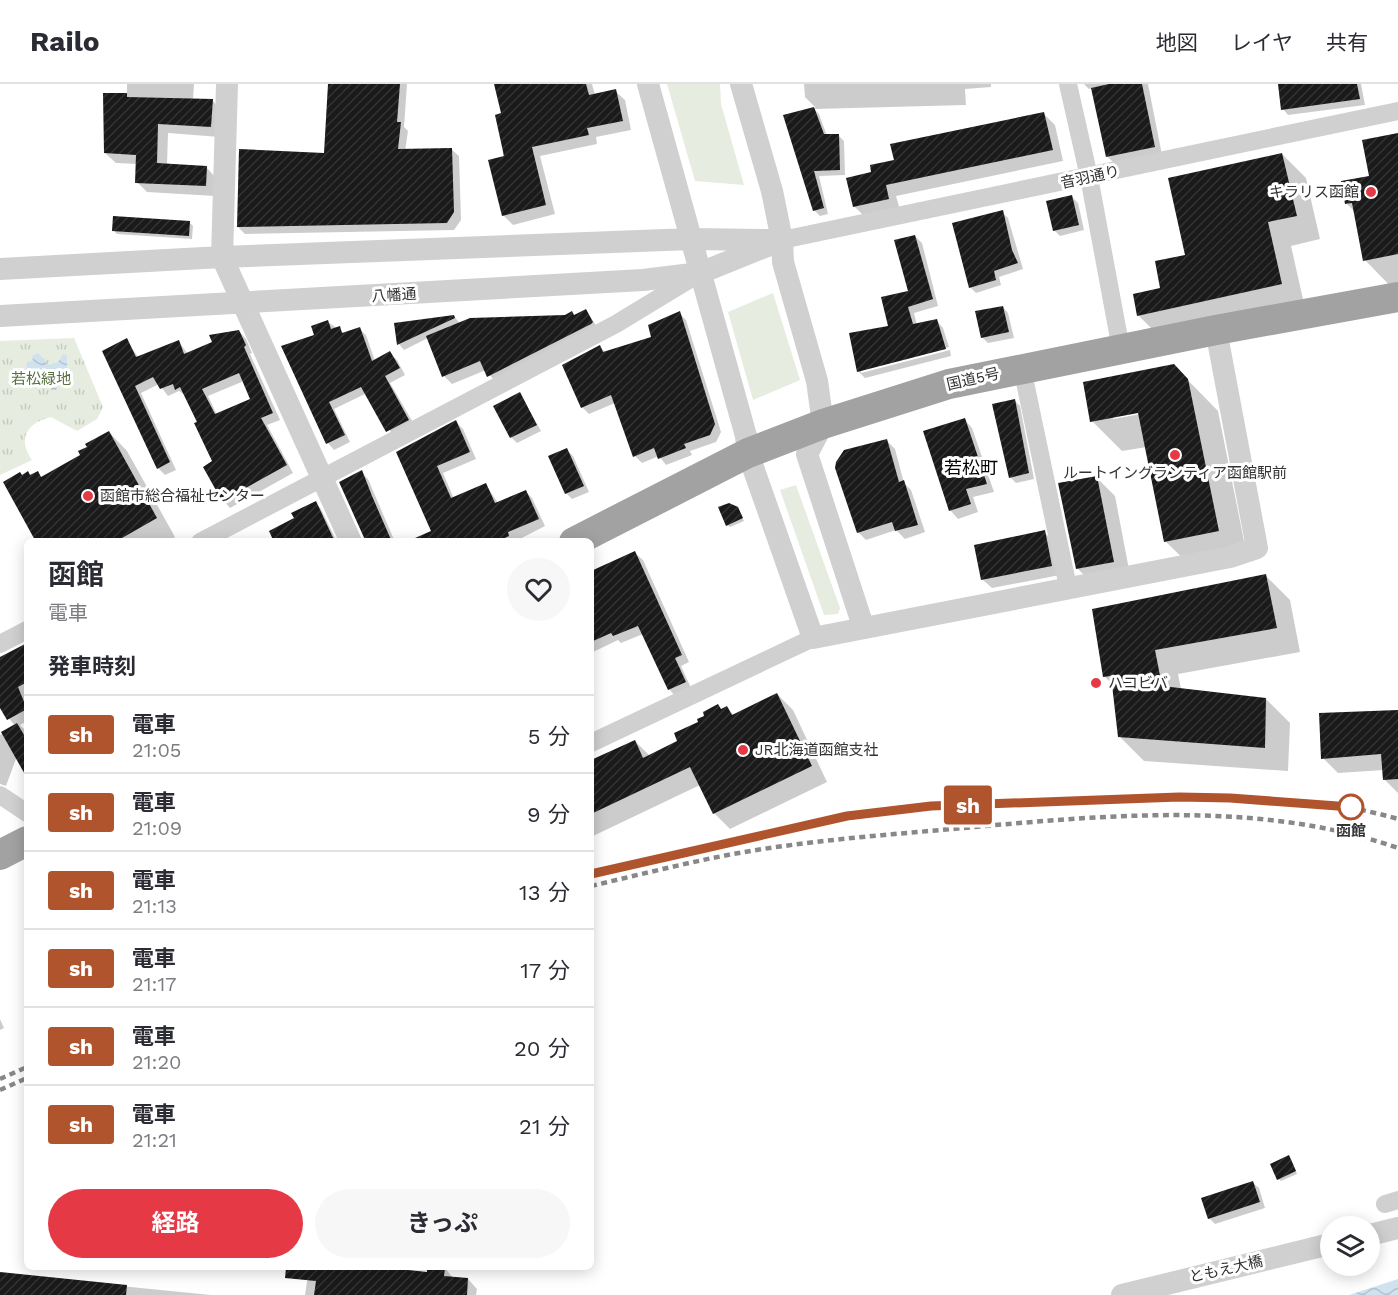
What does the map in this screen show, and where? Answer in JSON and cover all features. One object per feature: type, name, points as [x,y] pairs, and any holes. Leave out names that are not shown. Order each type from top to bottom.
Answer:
[{"type":"highway","name":"国道5号","points":[[582,538],[748,453],[823,424],[949,384],[1216,330],[1398,297]]},
{"type":"highway","points":[[0,855],[24,843]]},
{"type":"street","points":[[227,84],[222,257],[349,538]]},
{"type":"street","points":[[648,84],[743,424],[748,453],[813,638]]},
{"type":"street","points":[[741,84],[772,191],[782,240],[783,262],[817,381],[823,424],[807,454],[863,626]]},
{"type":"street","points":[[1068,84],[1089,177],[1121,349]]},
{"type":"street","name":"音羽通り","points":[[782,240],[1398,111]]},
{"type":"street","points":[[0,269],[222,257],[691,239],[782,240]]},
{"type":"street","name":"八幡通","points":[[0,316],[643,280],[700,273],[782,240]]},
{"type":"street","points":[[208,538],[616,324],[700,273]]},
{"type":"street","points":[[594,742],[813,638],[863,626],[1230,556],[1257,548],[1216,330]]},
{"type":"street","points":[[1022,368],[1068,587]]},
{"type":"street","points":[[0,644],[24,632]]},
{"type":"street","points":[[0,795],[24,811]]},
{"type":"street","points":[[1380,1232],[1398,1228]]},
{"type":"street","name":"ともえ大橋","points":[[1122,1295],[1320,1246]]},
{"type":"green space","points":[[667,84],[720,84],[721,104],[744,185],[695,181]]},
{"type":"green space","points":[[773,293],[800,380],[753,400],[728,312]]},
{"type":"green space","name":"若松緑地","points":[[74,338],[103,407],[97,419],[77,431],[51,417],[36,423],[30,427],[25,438],[25,445],[32,460],[0,475],[0,341]]},
{"type":"green space","points":[[796,485],[840,608],[838,614],[824,615],[780,490]]},
{"type":"water","points":[[38,353],[49,365],[58,362],[63,354],[67,355],[67,368],[58,377],[59,384],[56,390],[52,390],[47,383],[39,388],[41,374],[35,371],[29,374],[26,370],[27,362],[33,361],[32,356]]},
{"type":"water","points":[[1398,1279],[1398,1295],[1349,1295]]},
{"type":"building","points":[[328,84],[400,84],[397,122],[401,122],[398,149],[452,148],[454,212],[447,223],[237,227],[239,149],[324,153]]},
{"type":"building","points":[[494,84],[586,84],[589,95],[616,89],[623,121],[587,128],[589,135],[532,147],[546,205],[502,216],[488,160],[504,156],[495,115],[501,113]]},
{"type":"building","points":[[1109,84],[1142,84],[1155,147],[1106,157],[1091,88]]},
{"type":"building","points":[[1278,84],[1357,84],[1360,99],[1281,110]]},
{"type":"building","points":[[103,93],[127,93],[127,97],[213,99],[211,127],[158,124],[157,163],[207,166],[206,186],[135,183],[136,155],[104,153]]},
{"type":"building","points":[[814,107],[824,134],[839,134],[840,170],[814,171],[824,208],[813,211],[783,115]]},
{"type":"building","points":[[1044,112],[1053,150],[886,185],[889,199],[853,207],[846,178],[871,172],[870,165],[894,160],[890,144]]},
{"type":"building","name":"キラリス函館","points":[[1398,133],[1398,254],[1363,261],[1352,203],[1345,204],[1341,181],[1369,176],[1362,140]]},
{"type":"building","points":[[1282,153],[1297,216],[1268,222],[1282,284],[1137,316],[1133,294],[1160,288],[1155,261],[1185,255],[1168,178]]},
{"type":"building","points":[[1072,195],[1079,225],[1053,231],[1046,201]]},
{"type":"building","points":[[1003,210],[1012,250],[1018,263],[994,271],[996,280],[969,288],[952,223]]},
{"type":"building","points":[[113,216],[190,221],[189,236],[112,231]]},
{"type":"building","points":[[915,235],[933,299],[908,307],[913,324],[937,319],[946,349],[857,372],[849,333],[888,326],[881,297],[908,291],[894,240]]},
{"type":"building","points":[[1003,306],[1009,332],[981,338],[975,311]]},
{"type":"building","points":[[586,309],[593,322],[591,324],[487,377],[480,361],[442,377],[426,336],[470,318],[565,315],[572,311],[574,315]]},
{"type":"building","points":[[680,311],[715,424],[710,435],[684,444],[686,448],[658,459],[654,448],[633,457],[611,395],[581,408],[562,365],[600,345],[603,352],[651,337],[648,325]]},
{"type":"building","points":[[454,315],[455,318],[397,345],[394,323]]},
{"type":"building","points":[[328,320],[331,329],[340,326],[342,333],[360,327],[372,361],[390,351],[400,368],[385,376],[409,420],[386,432],[361,387],[329,402],[345,435],[326,444],[281,346],[314,335],[311,326]]},
{"type":"building","points":[[239,330],[246,345],[244,347],[273,413],[261,418],[287,465],[222,501],[203,467],[212,461],[180,387],[175,390],[173,384],[160,389],[153,377],[135,386],[170,462],[157,469],[102,351],[127,338],[136,357],[179,340],[184,354],[212,342],[209,335]],"holes":[[[239,373],[250,399],[215,414],[202,389]]]},
{"type":"building","name":"ルートイングランティア函館駅前","points":[[1174,364],[1188,379],[1219,531],[1164,542],[1138,413],[1090,422],[1083,382]]},
{"type":"building","points":[[520,392],[537,425],[510,438],[493,406]]},
{"type":"building","points":[[1015,399],[1029,473],[1009,478],[992,404]]},
{"type":"building","points":[[965,418],[987,484],[966,489],[971,504],[949,511],[923,431]]},
{"type":"building","points":[[456,420],[470,452],[437,466],[451,498],[486,483],[495,503],[526,490],[539,519],[508,532],[509,536],[505,538],[415,538],[431,531],[396,452]]},
{"type":"building","name":"函館市総合福祉センター","points":[[109,431],[157,518],[122,538],[34,538],[3,482],[20,472],[22,475],[28,471],[30,475],[38,471],[41,477],[80,455],[78,451],[87,447],[85,444]]},
{"type":"building","points":[[887,439],[899,482],[904,480],[918,525],[895,531],[892,522],[857,533],[835,468],[836,462],[844,450]]},
{"type":"building","points":[[567,448],[584,486],[565,494],[548,456]]},
{"type":"building","points":[[362,470],[390,538],[364,538],[339,482]]},
{"type":"building","points":[[1097,476],[1114,562],[1076,569],[1058,483]]},
{"type":"building","points":[[316,501],[333,538],[272,538],[269,531],[294,518],[291,513]]},
{"type":"building","points":[[729,503],[738,507],[743,518],[726,526],[718,507]]},
{"type":"building","points":[[1045,530],[1052,566],[981,580],[974,545]]},
{"type":"building","points":[[635,551],[682,655],[675,658],[686,682],[668,690],[638,626],[613,636],[611,633],[594,641],[594,570]]},
{"type":"building","points":[[1266,574],[1277,628],[1155,650],[1162,686],[1266,698],[1265,748],[1118,737],[1111,676],[1103,677],[1092,609]]},
{"type":"building","points":[[24,645],[24,684],[18,687],[24,702],[24,711],[7,720],[0,708],[0,657]]},
{"type":"building","name":"JR北海道函館支社","points":[[777,693],[812,766],[713,814],[690,767],[594,813],[594,759],[635,740],[643,758],[677,741],[674,733],[698,722],[697,719],[704,716],[703,712],[718,704],[721,709],[727,706],[732,715]]},
{"type":"building","points":[[1398,710],[1398,779],[1383,780],[1381,754],[1321,759],[1319,713]]},
{"type":"building","points":[[17,723],[24,735],[24,773],[1,732]]},
{"type":"building","points":[[1289,1155],[1296,1171],[1277,1180],[1270,1164]]},
{"type":"building","points":[[1253,1181],[1260,1202],[1208,1219],[1201,1198]]},
{"type":"building","points":[[286,1270],[427,1272],[427,1270],[445,1270],[444,1276],[468,1278],[467,1295],[314,1295],[316,1281],[285,1278]]},
{"type":"building","points":[[0,1272],[127,1285],[126,1295],[0,1295]]},
{"type":"railway","points":[[594,873],[815,822],[881,811],[949,805],[1154,798],[1260,798],[1330,804],[1398,819]]},
{"type":"railway","points":[[594,885],[715,858],[796,844],[1088,818],[1193,815],[1297,823],[1348,833],[1398,848]]},
{"type":"railway","points":[[0,1079],[24,1068]]},
{"type":"railway","points":[[0,1090],[24,1079]]},
{"type":"train","name":"sh","points":[[594,873],[847,816],[931,806],[1179,797],[1230,798],[1351,807]]},
{"type":"place","name":"キラリス函館","points":[[1371,192]]},
{"type":"place","name":"ルートイングランティア函館駅前","points":[[1175,455]]},
{"type":"place","name":"函館市総合福祉センター","points":[[88,496]]},
{"type":"place","name":"ハコビバ","points":[[1096,683]]},
{"type":"place","name":"JR北海道函館支社","points":[[743,750]]},
{"type":"place","name":"函館","points":[[1351,807]]},
{"type":"district","name":"若松町","points":[[971,467]]}]
